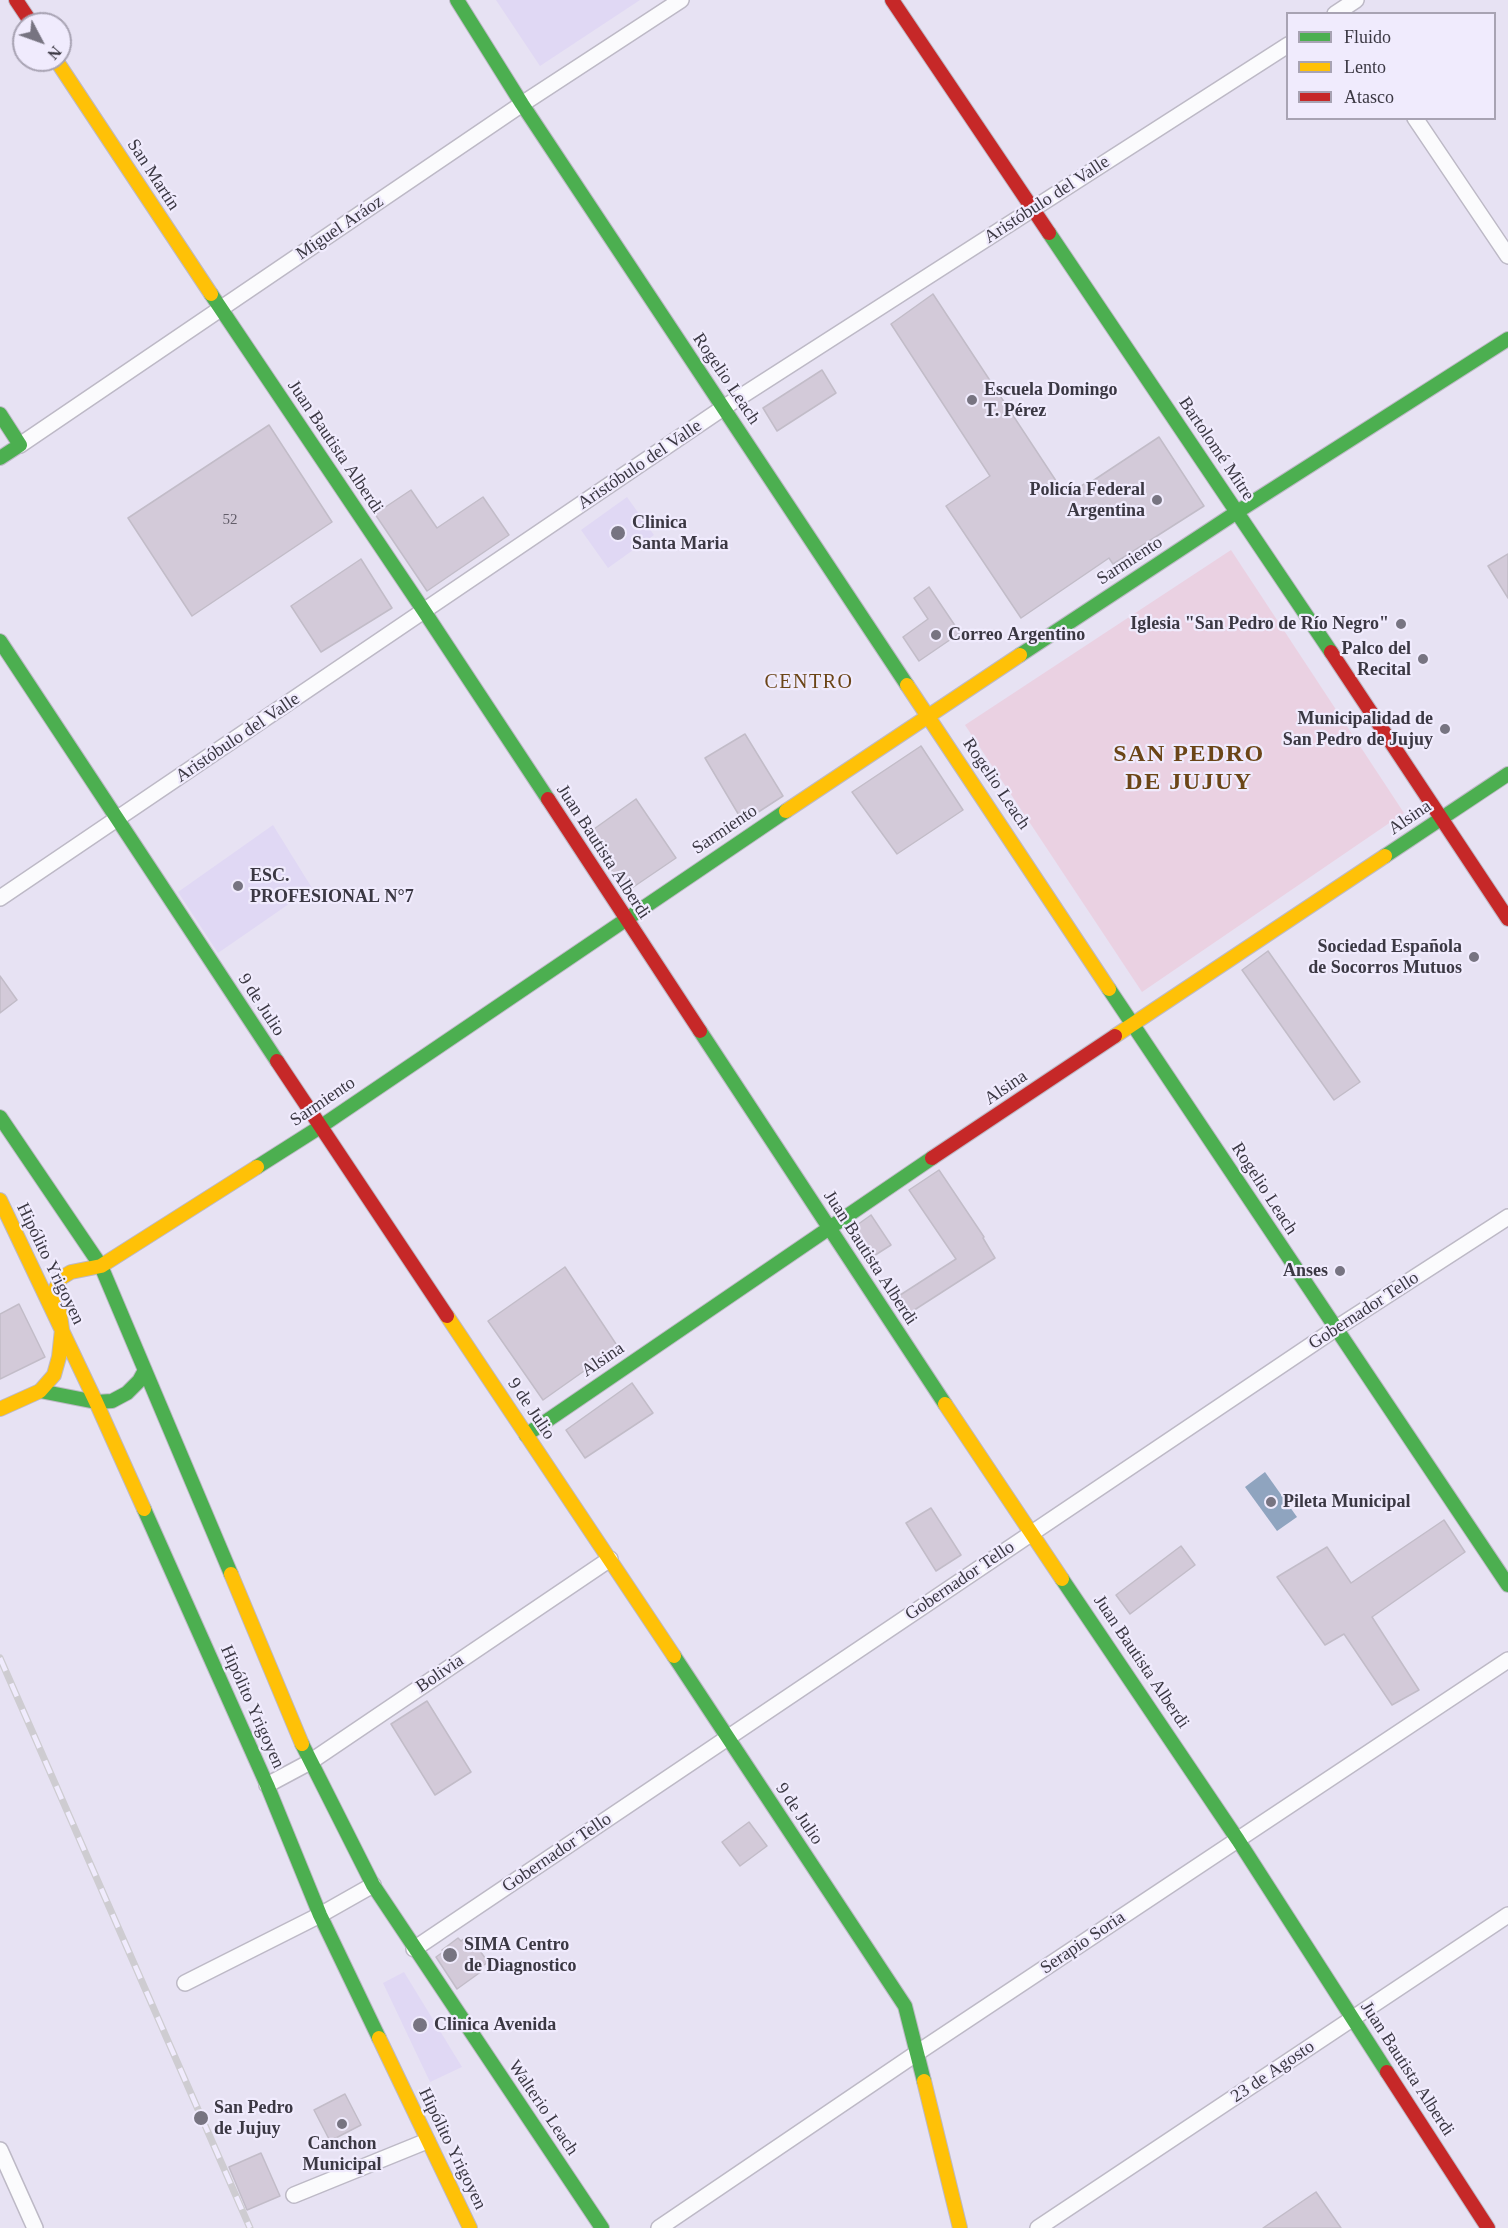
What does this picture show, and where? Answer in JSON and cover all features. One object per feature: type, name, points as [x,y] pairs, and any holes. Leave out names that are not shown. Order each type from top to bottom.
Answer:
[{"type":"street","name":"Rogelio Leach","points":[[457,0],[522,104],[723,408],[929,714],[1335,1329],[1508,1585]]},
{"type":"street","name":"Miguel Aráoz","points":[[0,458],[522,104],[681,0]]},
{"type":"street","name":"Bartolomé Mitre","points":[[892,0],[1508,919]]},
{"type":"street","points":[[1339,9],[1356,0]]},
{"type":"street","name":"Aristóbulo del Valle","points":[[0,897],[723,408],[1286,46]]},
{"type":"street","name":"San Martín","points":[[64,72],[220,310]]},
{"type":"street","points":[[1416,120],[1508,256]]},
{"type":"street","name":"Juan Bautista Alberdi","points":[[220,310],[424,611],[1031,1534],[1238,1840],[1488,2228]]},
{"type":"street","name":"Sarmiento","points":[[40,1391],[54,1375],[59,1357],[62,1329],[56,1288],[61,1278],[71,1272],[101,1266],[320,1127],[929,714],[1237,512],[1508,339]]},
{"type":"street","points":[[0,414],[20,445]]},
{"type":"street","name":"9 de Julio","points":[[0,641],[320,1127],[610,1559],[905,2006],[960,2228]]},
{"type":"street","name":"Alsina","points":[[526,1435],[829,1227],[1508,774]]},
{"type":"street","name":"Hipólito Yrigoyen","points":[[0,1117],[101,1266],[310,1762],[373,1884],[414,1949]]},
{"type":"street","name":"Hipólito Yrigoyen","points":[[0,1200],[96,1402],[267,1785],[320,1915],[470,2228]]},
{"type":"street","name":"Gobernador Tello","points":[[414,1949],[1335,1329],[1508,1217]]},
{"type":"street","points":[[0,1409],[40,1391],[96,1402],[112,1401],[127,1393],[145,1370]]},
{"type":"street","name":"Bolivia","points":[[267,1785],[310,1762],[610,1559]]},
{"type":"street","name":"Serapio Soria","points":[[659,2228],[917,2053],[1508,1660]]},
{"type":"street","points":[[185,1983],[320,1915],[373,1884]]},
{"type":"street","name":"23 de Agosto","points":[[1038,2228],[1508,1916]]},
{"type":"street","name":"Walterio Leach","points":[[414,1949],[602,2228]]},
{"type":"street","points":[[294,2196],[427,2141]]},
{"type":"street","points":[[0,2151],[35,2228]]},
{"type":"shaded area","points":[[496,0],[640,0],[540,66]]},
{"type":"shaded area","name":"Clinica Santa Maria","points":[[627,497],[654,535],[608,568],[581,530]]},
{"type":"shaded area","points":[[1231,550],[1404,813],[1142,992],[965,725]]},
{"type":"shaded area","points":[[273,825],[312,888],[218,953],[178,892]]},
{"type":"shaded area","name":"Clinica Avenida","points":[[404,1972],[462,2067],[430,2082],[383,1983]]},
{"type":"water","name":"Pileta Municipal","points":[[1265,1472],[1297,1517],[1277,1531],[1245,1487]]},
{"type":"building","name":"Escuela Domingo T. Pérez","points":[[933,294],[1066,496],[1159,437],[1204,506],[1113,564],[1109,558],[1021,618],[946,506],[990,476],[891,324]]},
{"type":"building","points":[[822,370],[836,393],[777,431],[763,408]]},
{"type":"building","points":[[269,425],[332,522],[192,616],[128,518]]},
{"type":"building","points":[[411,490],[437,528],[483,497],[509,535],[427,591],[375,514]]},
{"type":"building","points":[[1508,554],[1508,598],[1488,566]]},
{"type":"building","points":[[361,559],[392,608],[321,652],[291,606]]},
{"type":"building","points":[[929,587],[960,633],[919,661],[903,637],[928,619],[914,598]]},
{"type":"building","points":[[745,734],[783,796],[743,822],[705,758]]},
{"type":"building","points":[[921,746],[963,810],[897,854],[852,792]]},
{"type":"building","points":[[636,799],[676,858],[626,892],[587,834]]},
{"type":"building","points":[[1268,951],[1360,1082],[1334,1100],[1242,970]]},
{"type":"building","points":[[0,976],[17,1000],[0,1013]]},
{"type":"building","points":[[939,1170],[984,1237],[995,1258],[905,1316],[894,1299],[956,1259],[909,1190]]},
{"type":"building","points":[[871,1215],[891,1245],[869,1259],[850,1230]]},
{"type":"building","points":[[565,1267],[618,1347],[543,1400],[488,1321]]},
{"type":"building","points":[[19,1304],[45,1357],[0,1379],[0,1314]]},
{"type":"building","points":[[632,1383],[653,1413],[585,1458],[566,1430]]},
{"type":"building","points":[[931,1508],[961,1555],[936,1571],[906,1523]]},
{"type":"building","points":[[1444,1520],[1465,1552],[1372,1617],[1419,1690],[1392,1705],[1344,1634],[1325,1645],[1277,1577],[1327,1547],[1351,1583]]},
{"type":"building","points":[[1181,1546],[1195,1565],[1130,1614],[1116,1595]]},
{"type":"building","points":[[427,1701],[471,1772],[435,1795],[391,1724]]},
{"type":"building","points":[[749,1822],[767,1846],[740,1866],[722,1842]]},
{"type":"building","points":[[469,1936],[488,1962],[480,1968],[482,1971],[457,1989],[436,1957],[458,1938],[461,1941]]},
{"type":"building","points":[[345,2094],[361,2125],[330,2141],[314,2110]]},
{"type":"building","points":[[261,2153],[280,2196],[247,2210],[229,2167]]},
{"type":"building","points":[[1316,2192],[1341,2228],[1263,2228]]},
{"type":"railway","points":[[0,1658],[250,2228]]},
{"type":"traffic: fast","points":[[457,0],[522,104],[907,685]]},
{"type":"traffic: fast","points":[[1049,233],[1331,652]]},
{"type":"traffic: fast","points":[[211,294],[548,799]]},
{"type":"traffic: fast","points":[[1020,655],[1237,512],[1508,339]]},
{"type":"traffic: fast","points":[[0,414],[20,445],[0,458]]},
{"type":"traffic: fast","points":[[0,641],[277,1061]]},
{"type":"traffic: fast","points":[[1385,856],[1508,774]]},
{"type":"traffic: fast","points":[[257,1167],[320,1127],[786,811]]},
{"type":"traffic: fast","points":[[1109,989],[1508,1585]]},
{"type":"traffic: fast","points":[[700,1031],[945,1404]]},
{"type":"traffic: fast","points":[[0,1117],[101,1266],[231,1574]]},
{"type":"traffic: fast","points":[[526,1435],[932,1158]]},
{"type":"traffic: fast","points":[[40,1391],[96,1402],[112,1401],[127,1393],[139,1381],[145,1370]]},
{"type":"traffic: fast","points":[[144,1509],[267,1785],[320,1915],[379,2038]]},
{"type":"traffic: fast","points":[[1062,1579],[1238,1840],[1387,2072]]},
{"type":"traffic: fast","points":[[674,1656],[905,2006],[924,2081]]},
{"type":"traffic: fast","points":[[302,1744],[373,1885],[602,2228]]},
{"type":"traffic: slow","points":[[64,72],[211,294]]},
{"type":"traffic: slow","points":[[786,811],[1020,655]]},
{"type":"traffic: slow","points":[[907,685],[1109,989]]},
{"type":"traffic: slow","points":[[1115,1036],[1385,856]]},
{"type":"traffic: slow","points":[[0,1409],[40,1391],[54,1375],[59,1357],[62,1329],[56,1288],[61,1278],[71,1272],[101,1266],[257,1167]]},
{"type":"traffic: slow","points":[[0,1200],[144,1509]]},
{"type":"traffic: slow","points":[[447,1316],[674,1656]]},
{"type":"traffic: slow","points":[[945,1404],[1062,1579]]},
{"type":"traffic: slow","points":[[231,1574],[302,1744]]},
{"type":"traffic: slow","points":[[379,2038],[470,2228]]},
{"type":"traffic: slow","points":[[924,2081],[960,2228]]},
{"type":"traffic: jam","points":[[16,0],[24,12]]},
{"type":"traffic: jam","points":[[892,0],[1049,233]]},
{"type":"traffic: jam","points":[[1331,652],[1508,919]]},
{"type":"traffic: jam","points":[[548,799],[700,1031]]},
{"type":"traffic: jam","points":[[932,1158],[1115,1036]]},
{"type":"traffic: jam","points":[[277,1061],[447,1316]]},
{"type":"traffic: jam","points":[[1387,2072],[1488,2228]]},
{"type":"place","name":"Escuela Domingo T. Pérez","points":[[972,400]]},
{"type":"place","name":"Policía Federal Argentina","points":[[1157,500]]},
{"type":"place","name":"Clinica Santa Maria","points":[[618,533]]},
{"type":"place","name":"Iglesia \"San Pedro de Río Negro\"","points":[[1401,624]]},
{"type":"place","name":"Correo Argentino","points":[[936,635]]},
{"type":"place","name":"Palco del Recital","points":[[1423,659]]},
{"type":"place","name":"Municipalidad de San Pedro de Jujuy","points":[[1445,729]]},
{"type":"place","name":"ESC. PROFESIONAL N°7","points":[[238,886]]},
{"type":"place","name":"Sociedad Española de Socorros Mutuos","points":[[1474,957]]},
{"type":"place","name":"Anses","points":[[1340,1271]]},
{"type":"place","name":"Pileta Municipal","points":[[1271,1502]]},
{"type":"place","name":"SIMA Centro de Diagnostico","points":[[450,1955]]},
{"type":"place","name":"Clinica Avenida","points":[[420,2025]]},
{"type":"place","name":"San Pedro de Jujuy","points":[[201,2118]]},
{"type":"place","name":"Canchon Municipal","points":[[342,2124]]},
{"type":"district","name":"CENTRO","points":[[809,683]]},
{"type":"district","name":"SAN PEDRO DE JUJUY","points":[[1189,769]]}]
